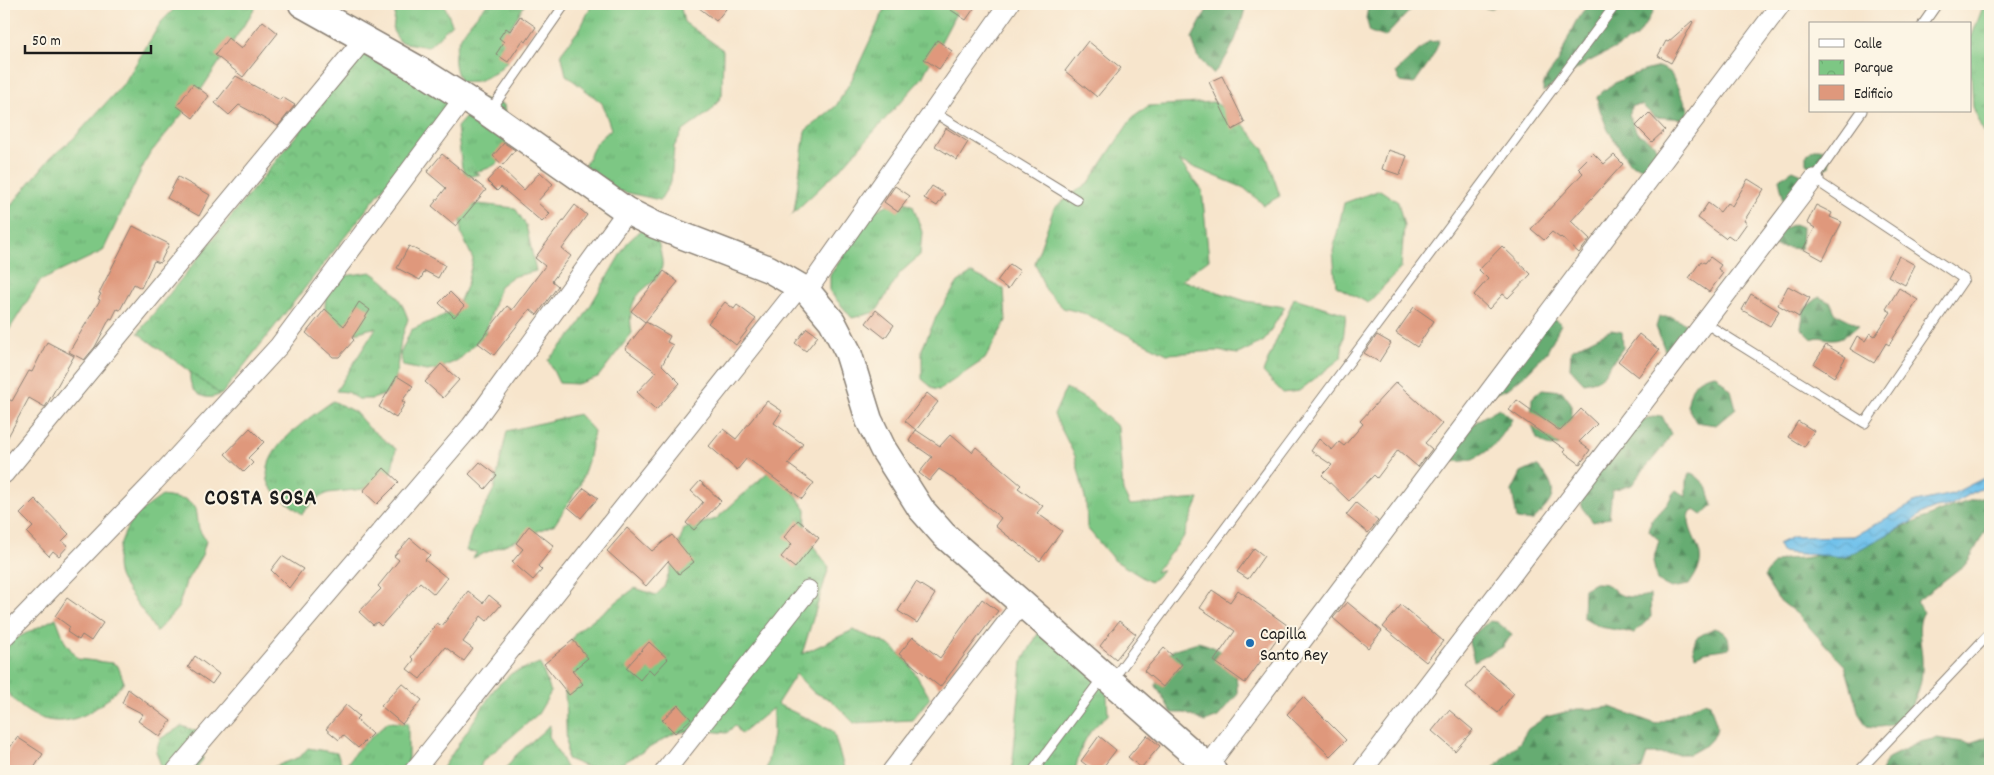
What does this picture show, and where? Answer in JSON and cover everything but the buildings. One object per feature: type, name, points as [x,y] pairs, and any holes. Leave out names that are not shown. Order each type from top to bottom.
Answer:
[{"type":"main road","points":[[314,7],[488,113],[627,211],[656,225],[769,270],[804,288],[836,329],[848,352],[869,420],[882,450],[921,509],[944,534],[1108,678],[1208,770]]},
{"type":"street","points":[[414,771],[804,288],[933,112],[1009,4]]},
{"type":"street","points":[[1208,770],[1781,4]]},
{"type":"street","points":[[4,474],[364,39]]},
{"type":"street","points":[[4,637],[154,482],[279,346],[464,98]]},
{"type":"street","points":[[1362,771],[1814,180]]},
{"type":"street","points":[[176,771],[471,426],[627,211]]},
{"type":"street","points":[[665,771],[808,590]]},
{"type":"street","points":[[892,771],[1022,603]]},
{"type":"lane","points":[[488,113],[564,4]]},
{"type":"lane","points":[[1032,771],[1108,678],[1616,4]]},
{"type":"lane","points":[[1924,22],[1937,4]]},
{"type":"lane","points":[[933,112],[1077,200]]},
{"type":"lane","points":[[1705,323],[1864,423],[1964,279],[1814,180],[1861,112]]},
{"type":"lane","points":[[1858,771],[1990,633]]},
{"type":"green space","points":[[179,4],[255,4],[256,7],[197,96],[148,156],[103,251],[40,281],[4,338],[4,214],[51,157],[73,139],[125,82],[161,22]]},
{"type":"green space","points":[[396,4],[444,4],[452,24],[428,47],[400,42],[393,31]]},
{"type":"green space","points":[[487,4],[525,4],[509,30],[506,63],[495,73],[478,81],[458,82],[460,80],[456,68],[456,48],[465,30]]},
{"type":"green space","points":[[592,4],[680,4],[684,22],[723,50],[722,95],[712,110],[682,132],[674,147],[671,182],[660,200],[615,190],[583,169],[596,143],[611,129],[602,103],[566,75],[561,53],[581,27]]},
{"type":"green space","points":[[887,4],[961,4],[922,78],[843,166],[788,218],[794,212],[805,131],[836,106],[852,79]]},
{"type":"green space","points":[[1210,4],[1246,4],[1234,42],[1213,74],[1197,56],[1192,38]]},
{"type":"green space","points":[[1366,4],[1416,4],[1385,37],[1370,32],[1366,18],[1368,8]]},
{"type":"green space","points":[[1467,4],[1497,4],[1491,9]]},
{"type":"green space","points":[[1590,4],[1651,4],[1653,12],[1637,37],[1588,62],[1543,92],[1544,82],[1558,63],[1575,22]]},
{"type":"green space","points":[[1984,4],[1990,4],[1990,147],[1973,107],[1972,36]]},
{"type":"green space","points":[[1439,41],[1432,58],[1414,84],[1400,82],[1396,72],[1428,42]]},
{"type":"green space","points":[[363,52],[450,103],[221,395],[138,333]]},
{"type":"green space","points":[[1660,67],[1670,72],[1689,110],[1686,119],[1654,117],[1642,105],[1632,106],[1629,115],[1637,133],[1652,142],[1666,160],[1657,174],[1629,163],[1608,130],[1598,105],[1597,97],[1618,81],[1643,71]]},
{"type":"green space","points":[[482,99],[504,105],[506,149],[496,164],[487,169],[473,172],[480,174],[468,177],[462,168],[457,127]]},
{"type":"green space","points":[[1214,102],[1238,118],[1264,149],[1280,196],[1264,205],[1244,188],[1179,161],[1202,190],[1209,259],[1181,280],[1246,301],[1285,307],[1264,341],[1238,354],[1217,351],[1167,354],[1083,313],[1063,308],[1045,289],[1035,263],[1054,208],[1090,181],[1132,118],[1149,106]]},
{"type":"green space","points":[[1813,149],[1824,149],[1830,153],[1829,166],[1818,173],[1806,163],[1806,156]]},
{"type":"green space","points":[[1793,170],[1809,177],[1784,202],[1779,179]]},
{"type":"green space","points":[[1380,190],[1398,202],[1404,226],[1401,268],[1368,303],[1336,286],[1333,251],[1344,203]]},
{"type":"green space","points":[[900,199],[913,206],[922,232],[920,255],[900,273],[876,312],[852,318],[830,292],[830,275],[874,211]]},
{"type":"green space","points":[[478,204],[515,208],[526,225],[536,271],[512,277],[500,286],[485,334],[460,359],[439,369],[427,371],[403,366],[400,354],[411,330],[451,312],[458,305],[467,284],[473,259],[461,233],[461,207]]},
{"type":"green space","points":[[1794,224],[1802,227],[1801,249],[1770,246],[1771,234]]},
{"type":"green space","points":[[641,230],[657,236],[662,266],[657,277],[635,299],[631,315],[632,333],[598,377],[577,384],[559,383],[548,360],[576,330],[627,243]]},
{"type":"green space","points":[[371,272],[384,281],[394,292],[402,304],[408,319],[401,340],[395,382],[384,395],[372,399],[358,399],[348,392],[336,391],[376,328],[353,333],[341,327],[325,309],[326,283],[338,277]]},
{"type":"green space","points":[[972,273],[1004,289],[1006,321],[985,359],[939,390],[934,389],[922,379],[922,349],[937,315],[958,282]]},
{"type":"green space","points":[[1819,297],[1831,303],[1835,313],[1859,325],[1839,338],[1818,337],[1812,339],[1801,328],[1804,309]]},
{"type":"green space","points":[[1294,298],[1346,314],[1341,358],[1299,391],[1283,393],[1263,372]]},
{"type":"green space","points":[[1659,317],[1672,317],[1692,327],[1680,349],[1666,353],[1656,327]]},
{"type":"green space","points":[[1542,320],[1556,320],[1561,324],[1547,352],[1509,388],[1485,398],[1480,384],[1516,341]]},
{"type":"green space","points":[[1611,330],[1622,332],[1623,348],[1600,379],[1584,383],[1570,368],[1571,350]]},
{"type":"green space","points":[[198,355],[222,393],[216,396],[205,397],[192,387],[190,372]]},
{"type":"green space","points":[[1715,374],[1731,390],[1736,408],[1716,425],[1696,422],[1687,406],[1690,393],[1698,381]]},
{"type":"green space","points":[[1066,388],[1089,401],[1118,427],[1123,491],[1130,505],[1199,499],[1183,538],[1155,572],[1163,571],[1150,582],[1114,560],[1087,528],[1086,502],[1075,456],[1054,415]]},
{"type":"green space","points":[[1542,389],[1562,391],[1571,403],[1571,414],[1576,420],[1561,445],[1550,447],[1537,439],[1531,423],[1532,398]]},
{"type":"green space","points":[[333,401],[355,412],[369,428],[396,449],[391,474],[376,484],[363,489],[328,493],[316,499],[302,514],[280,497],[270,486],[267,473],[270,461],[277,448],[287,437]]},
{"type":"green space","points":[[1499,408],[1512,419],[1502,436],[1488,450],[1480,456],[1462,461],[1452,461],[1442,451],[1480,419]]},
{"type":"green space","points":[[579,414],[594,431],[588,461],[580,485],[555,524],[473,558],[477,552],[466,551],[472,531],[494,489],[507,431]]},
{"type":"green space","points":[[1662,416],[1671,434],[1667,441],[1632,485],[1612,490],[1609,518],[1593,522],[1583,509],[1576,486],[1636,425],[1647,418]]},
{"type":"green space","points":[[1538,467],[1550,483],[1552,496],[1545,508],[1532,521],[1517,519],[1512,491],[1521,473]]},
{"type":"green space","points":[[768,472],[783,477],[806,510],[805,535],[829,567],[802,654],[853,630],[890,645],[909,663],[930,698],[912,720],[854,723],[831,700],[813,692],[796,674],[777,704],[833,731],[845,771],[766,771],[773,735],[773,708],[741,734],[735,725],[727,733],[699,730],[675,733],[623,763],[592,769],[567,759],[564,654],[576,632],[635,588],[656,595],[664,587],[684,529],[716,519]]},
{"type":"green space","points":[[1693,473],[1707,486],[1713,506],[1702,515],[1695,510],[1690,513],[1690,526],[1700,553],[1699,567],[1689,585],[1671,588],[1657,581],[1653,561],[1659,540],[1649,531],[1652,519],[1664,508],[1676,490],[1686,497],[1686,481],[1689,474]]},
{"type":"green space","points":[[162,496],[186,500],[196,508],[199,529],[206,541],[202,555],[186,582],[178,608],[156,632],[121,580],[117,565],[119,548],[130,524],[140,512]]},
{"type":"green space","points":[[1990,496],[1990,522],[1968,562],[1916,602],[1924,612],[1919,629],[1922,676],[1919,689],[1910,708],[1893,724],[1883,727],[1867,726],[1859,714],[1845,666],[1797,614],[1778,599],[1764,577],[1775,563],[1780,560],[1804,558],[1842,549],[1890,533],[1951,507]]},
{"type":"green space","points":[[1595,583],[1606,584],[1624,596],[1650,595],[1651,617],[1634,633],[1600,627],[1583,617],[1584,589]]},
{"type":"green space","points":[[56,618],[65,642],[78,659],[112,663],[118,666],[124,682],[102,704],[90,712],[63,721],[49,720],[35,715],[20,706],[4,689],[4,656],[11,641]]},
{"type":"green space","points":[[1489,621],[1497,622],[1512,634],[1503,647],[1474,661],[1468,639]]},
{"type":"green space","points":[[1044,623],[1080,647],[1105,657],[1108,715],[1089,733],[1075,771],[1012,771],[1022,662]]},
{"type":"green space","points":[[1714,628],[1726,635],[1729,640],[1729,648],[1705,652],[1695,656],[1693,647],[1696,638]]},
{"type":"green space","points":[[1198,642],[1217,649],[1230,659],[1236,674],[1237,684],[1237,695],[1218,717],[1205,722],[1185,713],[1172,713],[1156,686],[1159,660],[1175,649]]},
{"type":"green space","points":[[540,663],[551,692],[538,714],[482,762],[479,771],[441,771],[495,688],[512,673]]},
{"type":"green space","points":[[1704,702],[1710,704],[1717,727],[1715,735],[1706,745],[1690,754],[1647,754],[1641,771],[1490,771],[1520,742],[1528,729],[1546,717],[1577,709],[1610,707],[1656,724]]},
{"type":"green space","points":[[388,722],[408,723],[408,771],[350,771],[347,764],[356,751]]},
{"type":"green space","points":[[550,725],[549,736],[568,771],[504,771],[514,757]]},
{"type":"green space","points":[[182,726],[199,732],[203,759],[195,771],[163,771],[156,752],[160,739]]},
{"type":"green space","points":[[1990,736],[1990,771],[1881,771],[1888,758],[1920,742],[1937,738],[1969,743]]},
{"type":"green space","points":[[308,748],[337,753],[345,771],[263,771],[300,757]]},
{"type":"water","points":[[1990,475],[1990,483],[1949,506],[1923,513],[1911,522],[1845,557],[1781,552],[1778,544],[1792,537],[1854,536],[1916,502],[1952,494]]},
{"type":"place","name":"Capilla Santo Rey","points":[[1250,643]]},
{"type":"district","name":"COSTA SOSA","points":[[261,496]]}]
